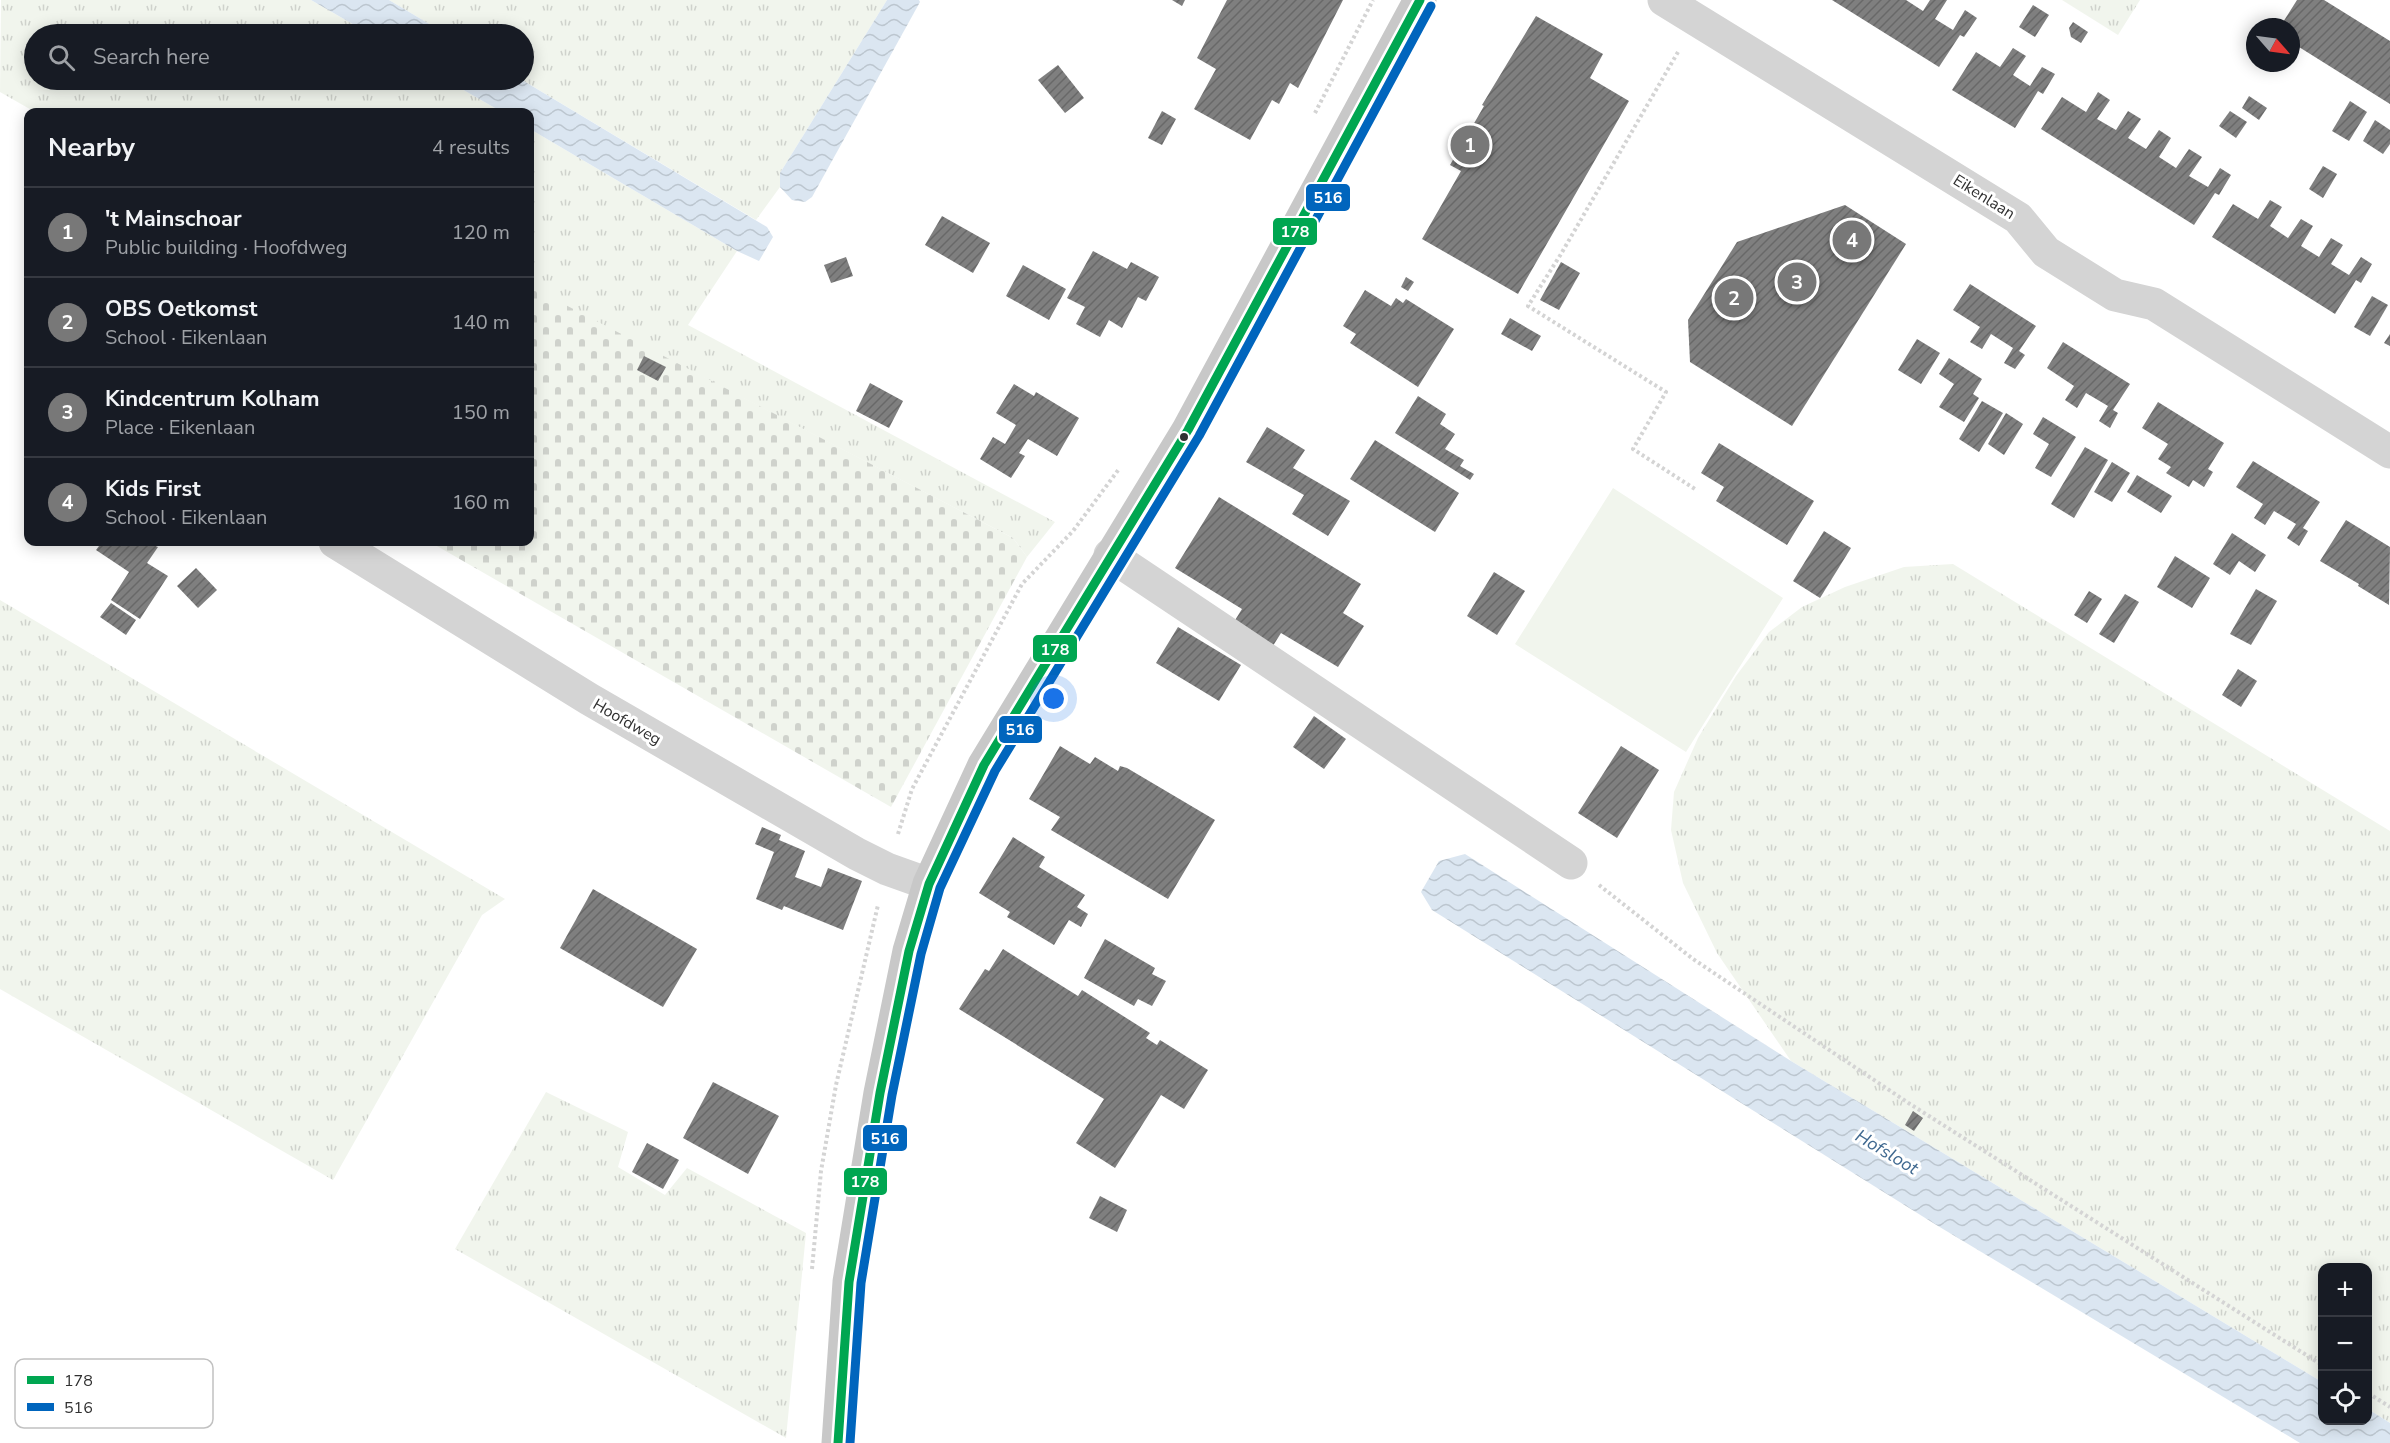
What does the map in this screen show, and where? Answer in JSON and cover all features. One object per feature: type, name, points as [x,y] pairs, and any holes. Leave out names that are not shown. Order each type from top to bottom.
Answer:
[{"type":"main road","points":[[838,1443],[849,1282],[880,1093],[905,973],[929,884],[984,765],[1188,430],[1420,0]]},
{"type":"street","name":"Eikenlaan","points":[[1664,0],[2018,218],[2046,252],[2115,295],[2154,304],[2390,452]]},
{"type":"street","name":"Hoofdweg","points":[[341,546],[589,699],[856,854],[887,869],[929,884]]},
{"type":"street","points":[[1110,555],[1571,862]]},
{"type":"path","points":[[1313,116],[1373,0]]},
{"type":"path","points":[[1695,489],[1633,449],[1666,392],[1528,306],[1561,254],[1696,20]]},
{"type":"path","points":[[1073,531],[1122,465]]},
{"type":"path","points":[[1571,862],[1693,960],[1910,1104],[2318,1362]]},
{"type":"path","points":[[2372,1396],[2390,1407]]},
{"type":"green space","points":[[1,0],[311,0],[353,24],[24,24],[24,90],[464,90],[495,108],[28,108],[0,92]]},
{"type":"green space","points":[[389,0],[887,0],[780,173],[780,187],[756,220],[534,87],[534,24],[429,24]]},
{"type":"green space","points":[[2062,0],[2140,0],[2118,35]]},
{"type":"green space","points":[[534,131],[737,251],[688,325],[1055,522],[1027,557],[1013,538],[534,290]]},
{"type":"green space","points":[[534,289],[1013,538],[1027,557],[891,807],[437,546],[534,546]]},
{"type":"green space","points":[[1613,488],[1783,598],[1686,752],[1515,644]]},
{"type":"green space","points":[[1953,564],[2390,831],[2390,1423],[2372,1412],[2372,1263],[2318,1263],[2318,1380],[1791,1061],[1717,953],[1683,883],[1671,830],[1674,792],[1698,738],[1736,676],[1769,632],[1802,607],[1845,587],[1904,567]]},
{"type":"green space","points":[[0,600],[505,899],[482,915],[333,1180],[0,989]]},
{"type":"green space","points":[[546,1092],[628,1132],[618,1167],[665,1195],[687,1168],[806,1233],[786,1438],[455,1249]]},
{"type":"water","points":[[311,0],[389,0],[429,24],[353,24]]},
{"type":"water","points":[[887,0],[919,0],[920,2],[812,197],[805,202],[792,200],[780,187],[780,173]]},
{"type":"water","points":[[534,87],[767,227],[773,237],[759,261],[737,251],[534,131],[534,108],[495,108],[464,90],[534,90]]},
{"type":"water","name":"Hofsloot","points":[[1465,854],[1791,1061],[2318,1380],[2318,1425],[2372,1425],[2372,1412],[2390,1423],[2390,1443],[2300,1443],[1938,1226],[1432,910],[1421,892],[1439,861]]},
{"type":"building","points":[[1172,0],[1185,0],[1182,6]]},
{"type":"building","points":[[1227,0],[1343,0],[1298,88],[1290,83],[1279,104],[1272,100],[1250,140],[1194,109],[1216,69],[1197,58]]},
{"type":"building","points":[[1832,0],[1906,0],[1923,11],[1930,0],[1947,0],[1935,19],[1953,30],[1965,10],[1977,18],[1964,37],[1960,35],[1939,67]]},
{"type":"building","points":[[2297,0],[2324,0],[2390,41],[2390,104],[2300,48],[2300,18],[2286,18]]},
{"type":"building","points":[[2033,5],[2049,15],[2035,37],[2019,27]]},
{"type":"building","points":[[1536,16],[1603,54],[1590,78],[1629,101],[1518,294],[1422,239],[1461,171],[1450,165],[1484,106],[1482,105]]},
{"type":"building","points":[[2073,22],[2088,32],[2081,43],[2071,37],[2069,28]]},
{"type":"building","points":[[2013,48],[2026,56],[2013,75],[2030,86],[2042,67],[2055,74],[2043,94],[2038,91],[2015,128],[1952,90],[1976,52],[2000,67]]},
{"type":"building","points":[[1058,65],[1084,98],[1065,113],[1038,80]]},
{"type":"building","points":[[2098,92],[2110,100],[2097,119],[2116,130],[2128,111],[2141,119],[2128,138],[2146,149],[2159,130],[2171,138],[2159,157],[2176,168],[2189,149],[2202,157],[2189,176],[2208,187],[2220,168],[2231,175],[2219,195],[2215,193],[2194,225],[2041,129],[2062,97],[2086,112]]},
{"type":"building","points":[[2249,96],[2267,108],[2259,120],[2242,108]]},
{"type":"building","points":[[2350,101],[2367,112],[2349,141],[2332,131]]},
{"type":"building","points":[[1162,111],[1176,119],[1162,145],[1148,138]]},
{"type":"building","points":[[2230,111],[2247,122],[2236,138],[2219,126]]},
{"type":"building","points":[[2375,120],[2390,130],[2390,144],[2383,154],[2363,141]]},
{"type":"building","points":[[2323,166],[2337,174],[2323,198],[2309,189]]},
{"type":"building","points":[[2270,200],[2282,207],[2270,226],[2288,238],[2301,219],[2313,226],[2301,246],[2319,257],[2331,238],[2343,245],[2331,264],[2349,275],[2361,257],[2372,264],[2361,283],[2356,280],[2335,314],[2212,237],[2233,204],[2258,219]]},
{"type":"building","points":[[1845,205],[1906,244],[1792,426],[1690,362],[1688,320],[1737,242]]},
{"type":"building","points":[[942,216],[990,243],[973,273],[925,245]]},
{"type":"building","points":[[1093,251],[1127,269],[1131,262],[1159,277],[1146,301],[1138,297],[1122,328],[1109,320],[1100,337],[1076,324],[1085,307],[1067,298]]},
{"type":"building","points":[[846,257],[853,276],[831,283],[824,265]]},
{"type":"building","points":[[1561,262],[1580,273],[1559,310],[1540,300]]},
{"type":"building","points":[[1023,265],[1066,289],[1049,320],[1006,296]]},
{"type":"building","points":[[1406,277],[1414,282],[1408,291],[1401,287]]},
{"type":"building","points":[[1970,284],[2036,326],[2019,351],[2025,355],[2015,369],[2004,363],[2013,348],[1991,334],[1982,349],[1970,342],[1980,327],[1953,310]]},
{"type":"building","points":[[1365,290],[1391,306],[1396,298],[1403,303],[1406,299],[1454,329],[1418,387],[1350,343],[1356,334],[1343,326]]},
{"type":"building","points":[[2372,296],[2388,305],[2370,336],[2354,327]]},
{"type":"building","points":[[1510,318],[1541,336],[1532,351],[1501,334]]},
{"type":"building","points":[[2390,334],[2390,346],[2384,343]]},
{"type":"building","points":[[1917,339],[1940,353],[1921,384],[1898,370]]},
{"type":"building","points":[[2063,342],[2130,384],[2113,410],[2118,413],[2110,428],[2099,421],[2108,406],[2086,393],[2077,408],[2065,400],[2074,386],[2047,368]]},
{"type":"building","points":[[644,356],[666,367],[658,381],[637,370]]},
{"type":"building","points":[[1949,358],[1982,379],[1973,394],[1979,398],[1964,422],[1939,407],[1954,384],[1939,374]]},
{"type":"building","points":[[870,383],[903,401],[889,428],[856,411]]},
{"type":"building","points":[[1014,384],[1034,396],[1036,392],[1079,418],[1057,456],[1028,439],[1019,453],[1025,456],[1011,478],[980,459],[993,437],[1005,444],[1016,425],[996,413]]},
{"type":"building","points":[[1418,396],[1446,414],[1440,424],[1455,434],[1445,449],[1464,460],[1460,466],[1474,474],[1470,480],[1395,433]]},
{"type":"building","points":[[1982,401],[2003,413],[1979,452],[1959,439]]},
{"type":"building","points":[[2158,402],[2224,443],[2208,469],[2213,472],[2204,487],[2193,480],[2189,487],[2166,473],[2171,467],[2158,459],[2168,444],[2142,428]]},
{"type":"building","points":[[2006,413],[2023,424],[2004,455],[1988,444]]},
{"type":"building","points":[[2043,417],[2076,437],[2051,477],[2035,468],[2049,444],[2033,434]]},
{"type":"building","points":[[1267,427],[1305,450],[1293,468],[1350,501],[1328,536],[1292,514],[1304,495],[1246,462]]},
{"type":"building","points":[[1375,440],[1459,493],[1435,532],[1350,479]]},
{"type":"building","points":[[1719,443],[1814,501],[1787,545],[1716,501],[1724,487],[1701,473]]},
{"type":"building","points":[[2085,447],[2108,460],[2074,518],[2051,504]]},
{"type":"building","points":[[2253,461],[2320,502],[2303,528],[2308,531],[2299,546],[2287,538],[2296,524],[2274,511],[2265,525],[2254,518],[2263,504],[2236,487]]},
{"type":"building","points":[[2112,462],[2130,473],[2112,502],[2094,492]]},
{"type":"building","points":[[2137,475],[2172,496],[2161,513],[2127,492]]},
{"type":"building","points":[[1219,497],[1361,584],[1343,613],[1364,626],[1338,667],[1281,633],[1271,649],[1232,625],[1242,609],[1175,568]]},
{"type":"building","points":[[2346,520],[2390,547],[2389,605],[2320,561]]},
{"type":"building","points":[[1824,531],[1851,548],[1820,598],[1793,581]]},
{"type":"building","points":[[2232,533],[2266,555],[2255,572],[2239,561],[2230,575],[2213,564]]},
{"type":"building","points":[[99,546],[158,547],[147,563],[168,576],[140,619],[111,600],[129,572],[96,550]]},
{"type":"building","points":[[2175,556],[2210,578],[2192,608],[2157,587]]},
{"type":"building","points":[[196,568],[217,590],[198,608],[177,586]]},
{"type":"building","points":[[1494,572],[1525,591],[1497,635],[1467,616]]},
{"type":"building","points":[[2256,589],[2277,601],[2251,645],[2230,634]]},
{"type":"building","points":[[2089,591],[2102,599],[2087,623],[2074,615]]},
{"type":"building","points":[[2125,594],[2139,602],[2114,643],[2099,634]]},
{"type":"building","points":[[111,603],[136,620],[126,635],[100,617]]},
{"type":"building","points":[[1178,627],[1241,665],[1219,701],[1156,663]]},
{"type":"building","points":[[2238,669],[2257,681],[2241,707],[2222,695]]},
{"type":"building","points":[[1314,716],[1346,739],[1324,769],[1293,747]]},
{"type":"building","points":[[1060,746],[1090,764],[1095,757],[1118,771],[1120,766],[1127,768],[1215,820],[1168,899],[1051,830],[1060,817],[1029,799]]},
{"type":"building","points":[[1621,746],[1659,770],[1617,838],[1578,813]]},
{"type":"building","points":[[762,827],[781,835],[779,840],[805,851],[795,877],[821,887],[828,868],[862,881],[843,930],[784,906],[782,910],[756,899],[774,852],[755,844]]},
{"type":"building","points":[[1013,837],[1045,857],[1039,867],[1085,895],[1077,907],[1088,914],[1081,927],[1069,920],[1054,945],[1007,917],[1010,912],[979,893]]},
{"type":"building","points":[[593,889],[697,949],[663,1007],[560,948]]},
{"type":"building","points":[[1105,939],[1155,968],[1152,974],[1166,981],[1152,1006],[1138,999],[1134,1006],[1084,978]]},
{"type":"building","points":[[1003,949],[1078,996],[1082,990],[1150,1033],[1146,1038],[1157,1045],[1160,1040],[1208,1070],[1184,1109],[1161,1095],[1115,1168],[1076,1143],[1104,1099],[959,1009],[985,969],[989,971]]},
{"type":"building","points":[[713,1082],[779,1116],[748,1174],[683,1138]]},
{"type":"building","points":[[1913,1111],[1923,1118],[1914,1131],[1905,1125]]},
{"type":"building","points":[[647,1143],[679,1160],[663,1189],[632,1172]]},
{"type":"building","points":[[1100,1196],[1127,1210],[1117,1232],[1089,1218]]},
{"type":"transit line","name":"178","points":[[838,1443],[849,1282],[880,1093],[909,951],[929,884],[984,765],[1188,430],[1420,0]]},
{"type":"transit line","name":"516","points":[[850,1443],[861,1283],[892,1095],[921,954],[940,888],[995,771],[1199,436],[1431,6]]},
{"type":"place","name":"'t Mainschoar","points":[[1470,145]]},
{"type":"place","name":"Kids First","points":[[1852,240]]},
{"type":"place","name":"Kindcentrum Kolham","points":[[1797,282]]},
{"type":"place","name":"OBS Oetkomst","points":[[1734,298]]}]
